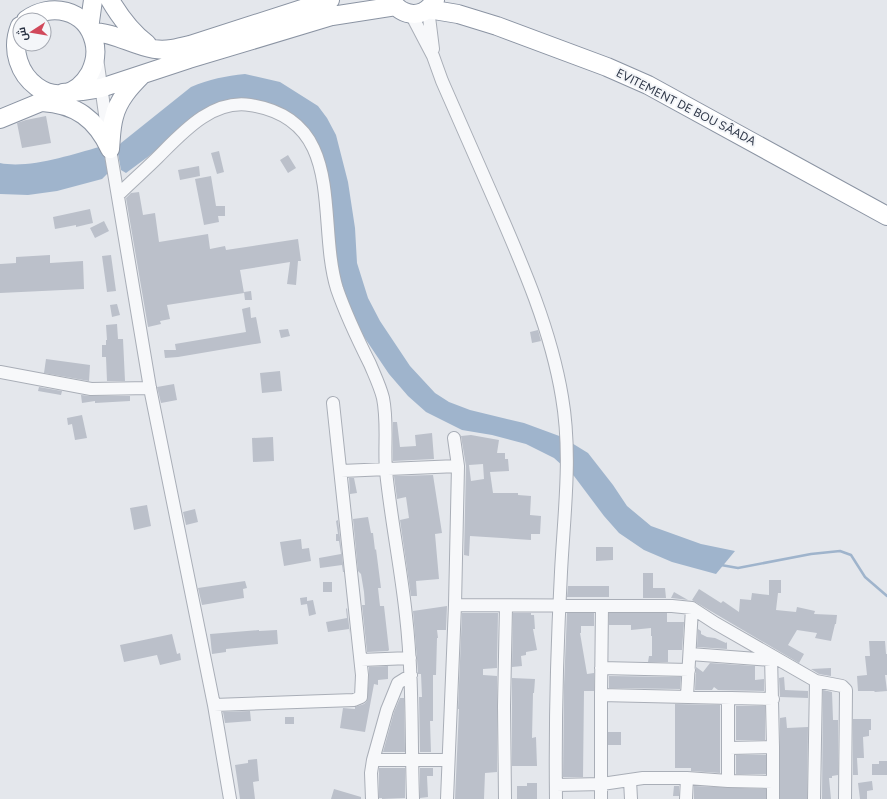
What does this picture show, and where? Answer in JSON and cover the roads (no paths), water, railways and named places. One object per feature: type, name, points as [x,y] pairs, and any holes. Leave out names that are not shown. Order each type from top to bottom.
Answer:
[{"type":"highway","points":[[90,30],[93,0]]},
{"type":"highway","points":[[110,0],[128,27],[140,39],[154,49]]},
{"type":"highway","points":[[90,30],[154,49],[171,49],[182,47],[330,0]]},
{"type":"highway","name":"EVITEMENT DE BOU SÂADA","points":[[455,0],[473,10],[615,60],[650,76],[755,131],[887,205]]},
{"type":"highway","points":[[12,52],[14,67],[20,78],[39,92],[51,94],[82,91],[102,88],[332,16],[399,7],[420,13],[432,4]]},
{"type":"highway","name":"EVITEMENT DE BOU SÂADA","points":[[432,4],[607,66],[648,85],[887,216]]},
{"type":"highway","points":[[0,119],[72,90],[87,78],[92,69],[96,49],[90,30],[81,19],[70,12],[44,10],[38,12]]},
{"type":"highway","points":[[0,58],[12,44]]},
{"type":"highway","points":[[110,149],[114,117],[120,102],[128,89],[143,74]]},
{"type":"highway","points":[[42,102],[64,105],[84,115],[100,130],[110,149]]},
{"type":"street","points":[[432,4],[434,56],[442,81],[514,244],[535,298],[556,362],[566,429],[567,475],[559,605],[556,799]]},
{"type":"street","points":[[399,7],[434,56]]},
{"type":"street","points":[[96,49],[110,149],[150,388],[214,705],[230,799]]},
{"type":"street","points":[[118,195],[176,138],[210,112],[232,105],[247,104],[280,114],[305,132],[315,150],[322,172],[329,243],[338,289],[357,336],[379,383],[383,397],[386,423],[386,469],[406,614],[410,658],[413,799]]},
{"type":"street","points":[[0,372],[91,388],[150,388]]},
{"type":"street","points":[[214,705],[357,700],[361,697],[361,660],[333,403]]},
{"type":"street","points":[[447,799],[455,606],[458,466],[454,438]]},
{"type":"street","points":[[341,471],[458,466]]},
{"type":"street","points":[[455,606],[559,605],[672,606],[692,608],[771,658],[816,681],[842,686],[846,690],[845,799]]},
{"type":"street","points":[[505,799],[504,706],[506,606]]},
{"type":"street","points":[[601,799],[602,606]]},
{"type":"street","points":[[687,696],[692,608]]},
{"type":"street","points":[[690,654],[771,658]]},
{"type":"street","points":[[361,660],[410,658]]},
{"type":"street","points":[[771,658],[773,700],[773,799]]},
{"type":"street","points":[[601,668],[689,670]]},
{"type":"street","points":[[372,799],[371,773],[373,760],[385,716],[396,685],[400,680],[411,675]]},
{"type":"street","points":[[814,799],[816,681]]},
{"type":"street","points":[[601,695],[687,696],[773,700]]},
{"type":"street","points":[[728,698],[728,781]]},
{"type":"street","points":[[729,748],[773,748]]},
{"type":"street","points":[[373,760],[448,760]]},
{"type":"street","points":[[556,785],[602,784],[630,780],[687,778],[773,782]]},
{"type":"street","points":[[686,799],[687,778]]},
{"type":"street","points":[[630,780],[630,799]]},
{"type":"water","points":[[245,74],[280,82],[318,106],[327,118],[336,135],[348,182],[355,228],[357,263],[368,298],[380,321],[410,366],[435,393],[449,402],[470,410],[524,423],[562,437],[588,453],[627,506],[651,526],[701,544],[735,551],[716,574],[672,562],[644,550],[619,533],[604,516],[574,476],[554,458],[526,444],[492,435],[462,430],[426,412],[408,396],[389,374],[356,325],[346,298],[336,263],[329,189],[322,160],[310,131],[297,120],[238,101],[166,142],[126,173],[121,170],[117,148],[121,143],[191,87],[218,78]]},
{"type":"water","points":[[99,147],[105,150],[109,172],[102,179],[57,191],[28,195],[0,194],[0,163],[36,163]]},
{"type":"waterway","points":[[721,565],[738,568],[811,554],[840,551],[851,555],[865,577],[887,596]]}]
